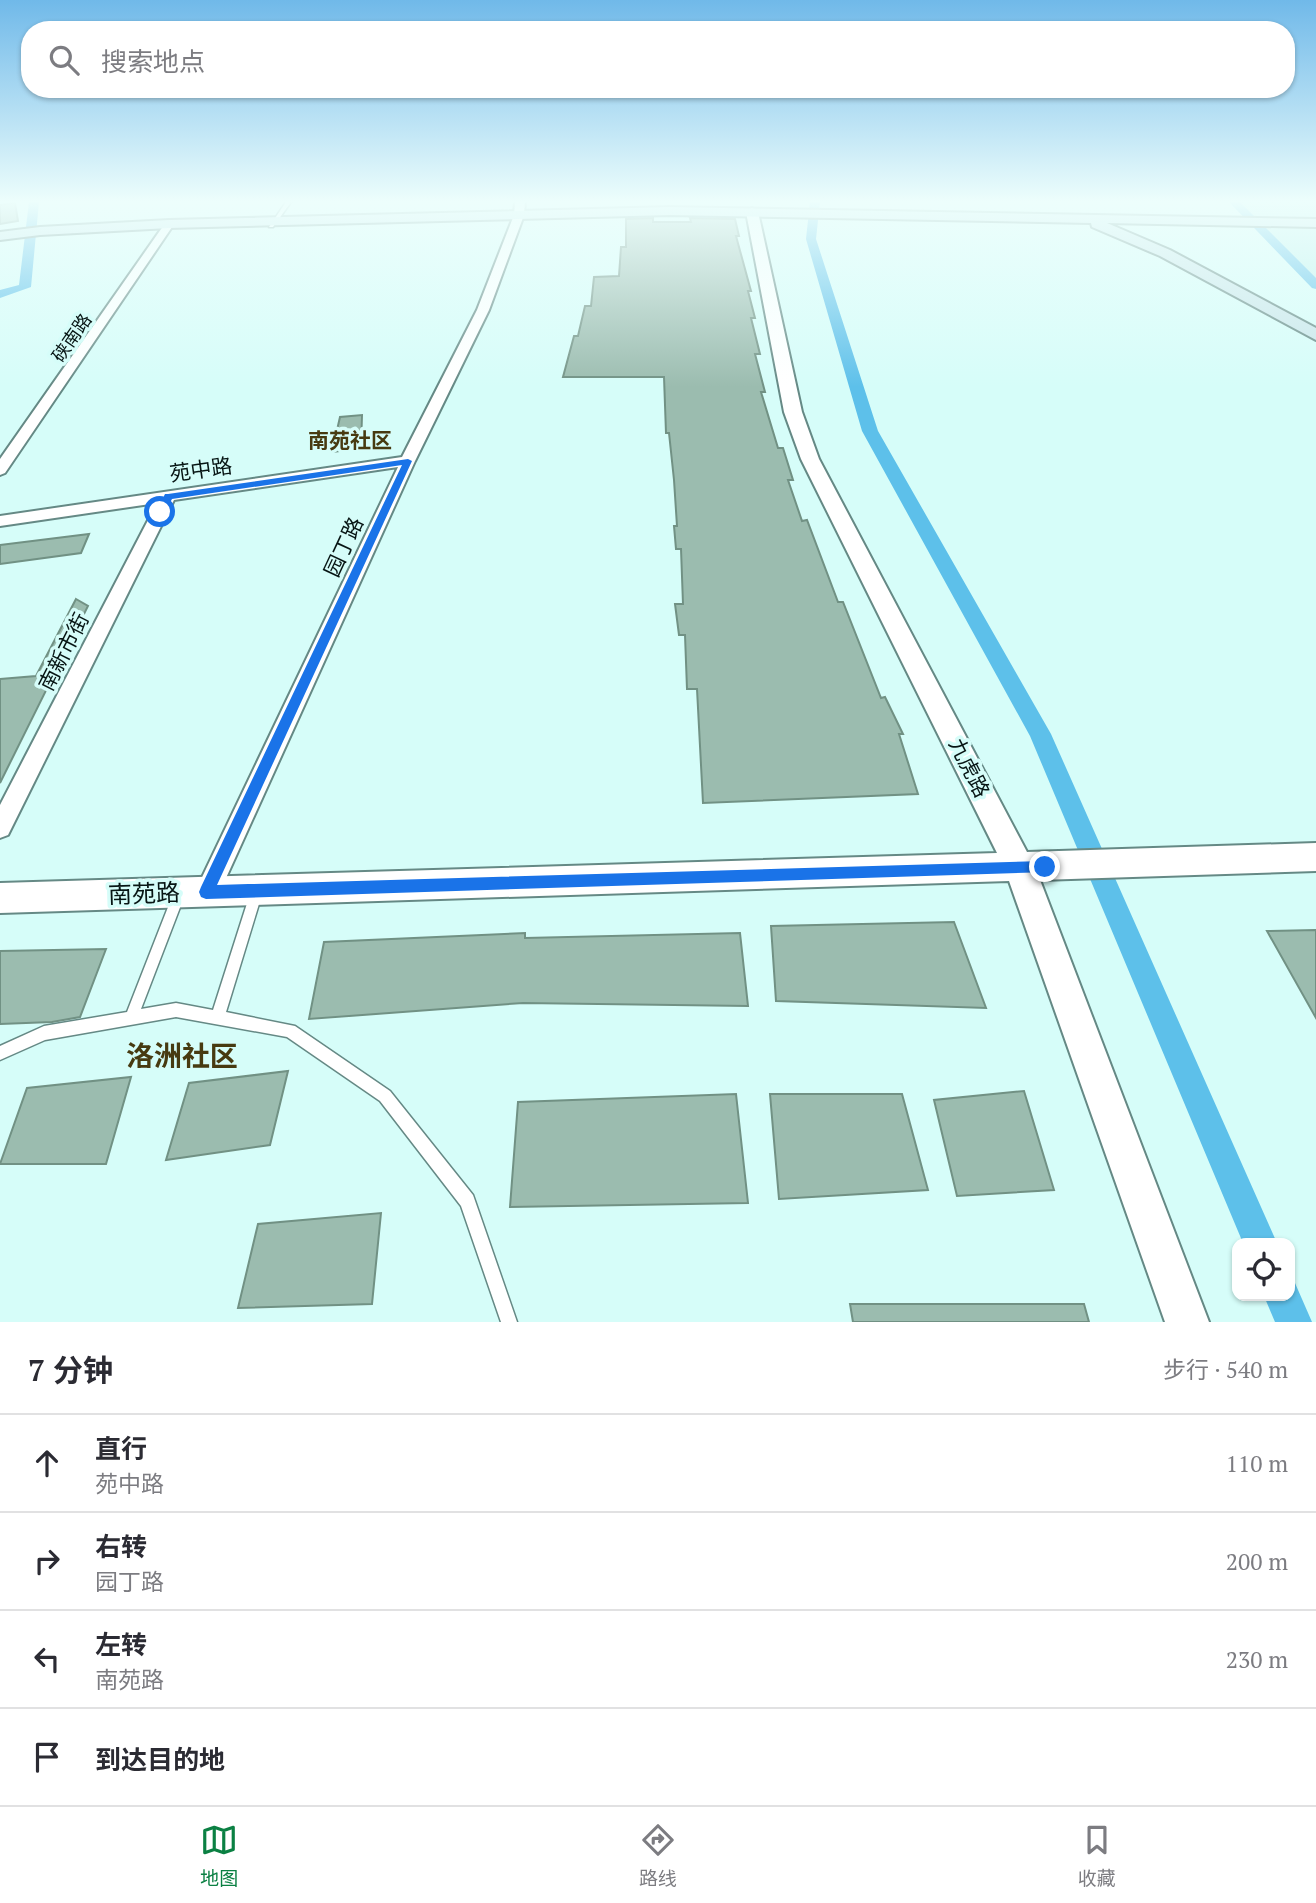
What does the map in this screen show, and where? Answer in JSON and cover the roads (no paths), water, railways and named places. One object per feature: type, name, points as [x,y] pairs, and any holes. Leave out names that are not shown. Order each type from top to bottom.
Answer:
[{"type":"main road","points":[[1185,264],[1316,335]]},
{"type":"street","name":"硖南路","points":[[0,470],[143,264]]},
{"type":"street","name":"园丁路","points":[[193,892],[483,310],[500,264]]},
{"type":"street","name":"九虎路","points":[[762,264],[793,412],[810,459],[1032,867],[1187,1322]]},
{"type":"street","name":"苑中路","points":[[0,521],[408,461]]},
{"type":"street","name":"南新市街","points":[[0,828],[168,496]]},
{"type":"street","name":"南苑路","points":[[0,898],[1316,857]]},
{"type":"lane","points":[[217,1017],[257,890]]},
{"type":"lane","points":[[131,1018],[193,892]]},
{"type":"lane","points":[[0,1053],[44,1033],[176,1010],[290,1031],[385,1096],[467,1201],[509,1322]]},
{"type":"waterway","points":[[0,294],[25,287],[27,264]]},
{"type":"waterway","points":[[819,264],[870,431],[1040,734],[1258,1238]]},
{"type":"waterway","points":[[1295,264],[1316,285]]},
{"type":"waterway","points":[[1284,1301],[1294,1322]]},
{"type":"district","name":"南苑社区","points":[[350,441]]},
{"type":"district","name":"洛洲社区","points":[[182,1056]]}]
